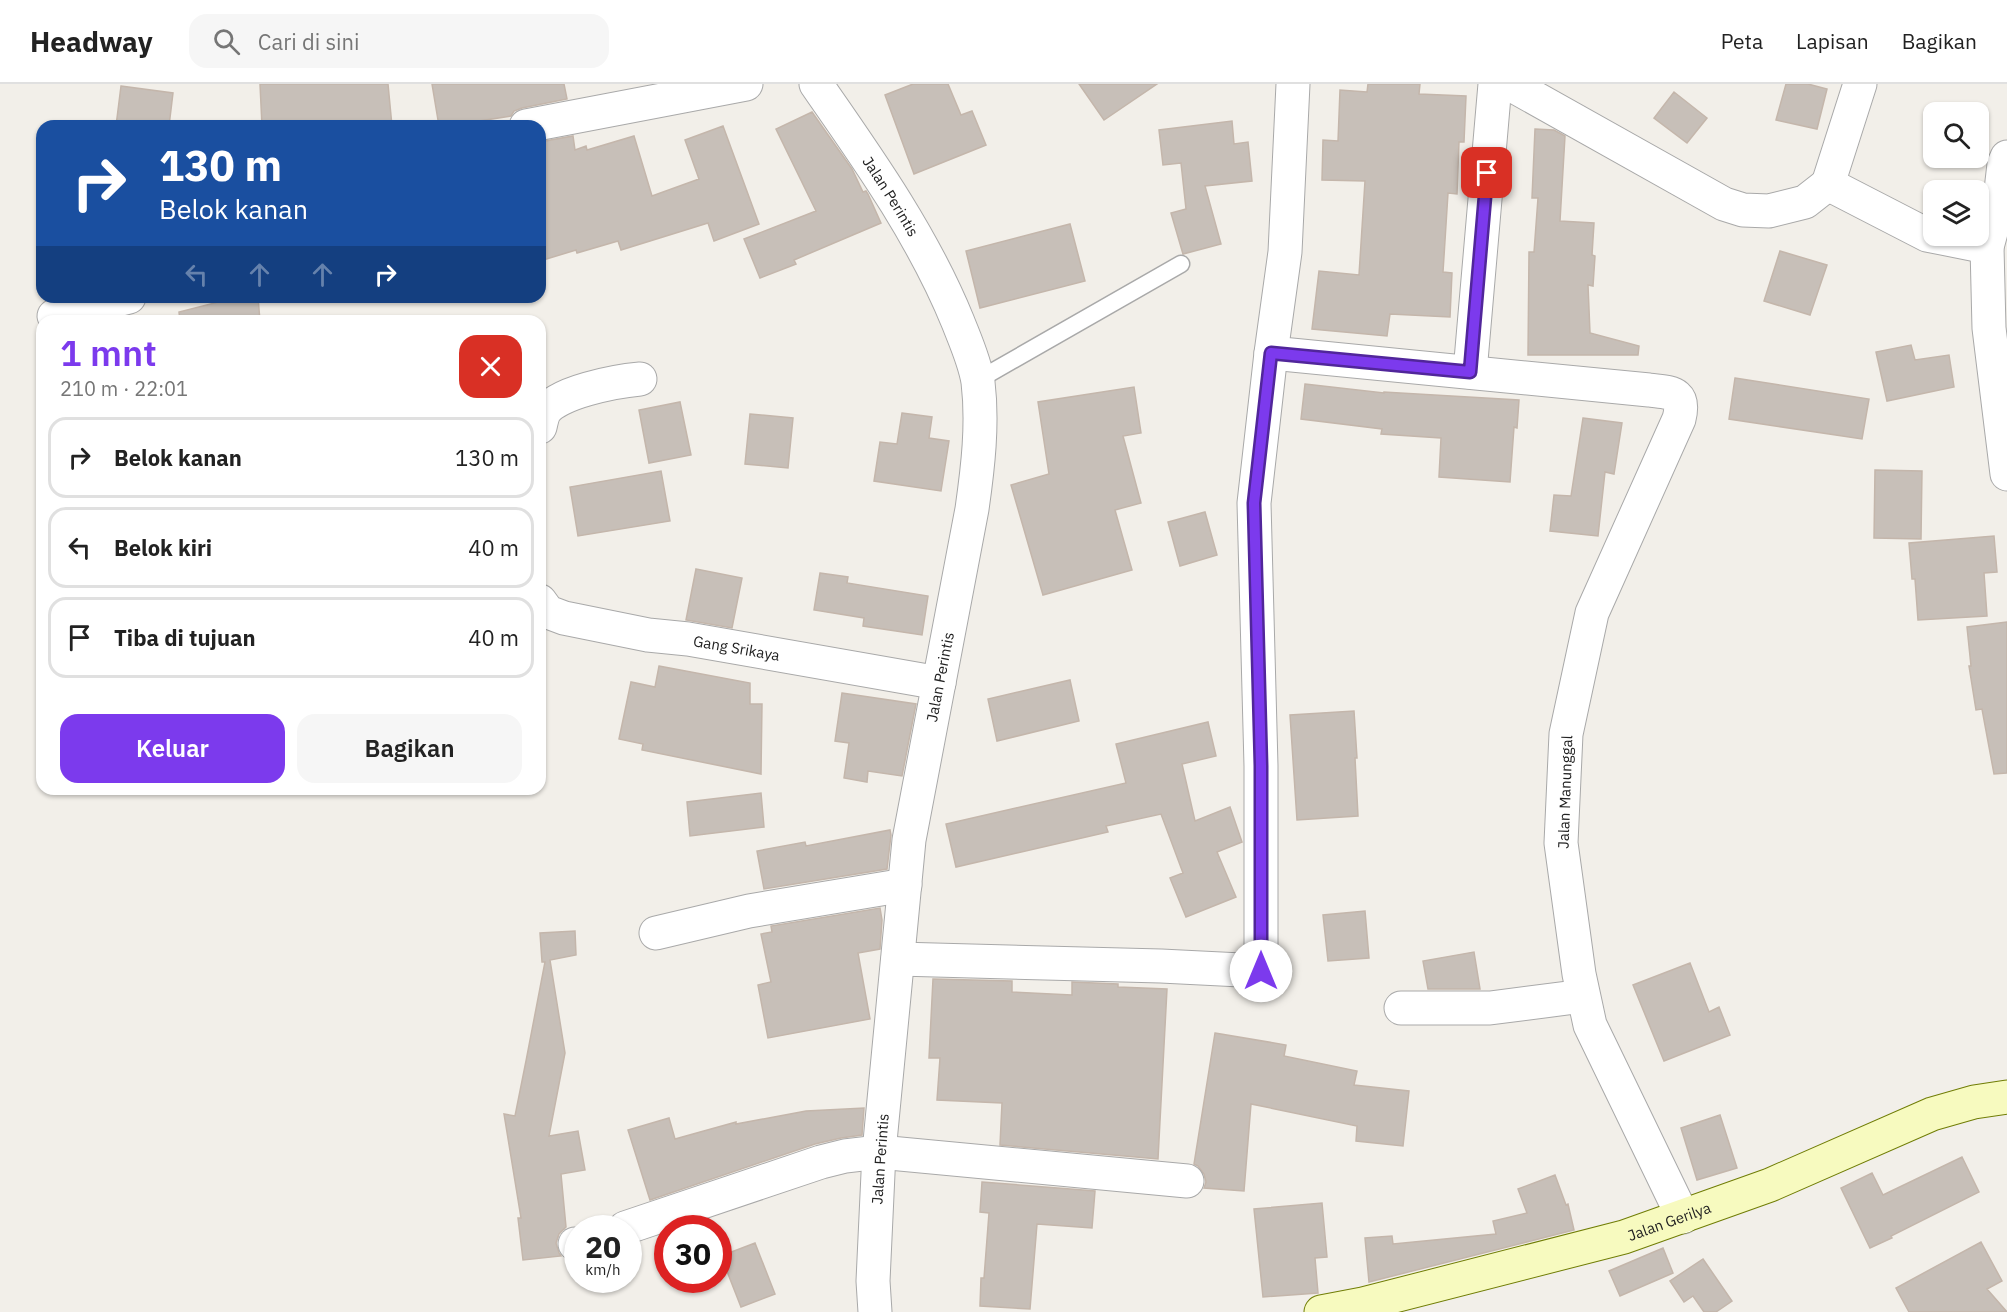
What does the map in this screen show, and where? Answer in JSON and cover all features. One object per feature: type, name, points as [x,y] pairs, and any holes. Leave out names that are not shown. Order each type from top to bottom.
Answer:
[{"type":"street","points":[[546,122],[746,84]]},
{"type":"street","name":"Jalan Perintis","points":[[816,84],[880,176],[942,284],[978,380],[978,466],[972,509],[909,840],[879,1152],[873,1281],[875,1312]]},
{"type":"street","points":[[897,959],[1261,971],[1261,766],[1254,503],[1285,252],[1293,84]]},
{"type":"street","points":[[1271,353],[1470,372],[1495,84]]},
{"type":"street","points":[[1510,84],[1724,204],[1743,210],[1769,211],[1805,202],[1828,184],[1860,84]]},
{"type":"street","points":[[2006,162],[2000,199],[1987,247],[1998,331],[2007,474]]},
{"type":"street","points":[[1828,184],[1928,235],[1987,247]]},
{"type":"street","points":[[54,315],[104,303]]},
{"type":"street","name":"Jalan Manunggal","points":[[1470,372],[1648,390],[1675,394],[1680,398],[1682,407],[1666,450],[1592,613],[1566,734],[1561,843],[1579,974],[1590,1025],[1683,1217]]},
{"type":"street","points":[[546,410],[558,401],[608,382],[640,379]]},
{"type":"street","name":"Gang Srikaya","points":[[546,609],[564,618],[648,635],[688,639],[939,683]]},
{"type":"street","points":[[656,933],[749,911],[905,885]]},
{"type":"street","points":[[1401,1008],[1490,1008],[1583,996]]},
{"type":"street","name":"Jalan Gerilya","points":[[1322,1312],[1363,1304],[1613,1239],[1683,1217],[1770,1185],[1932,1114],[1974,1102],[2007,1097]]},
{"type":"street","points":[[642,1222],[821,1162],[845,1156],[879,1152],[1187,1181]]},
{"type":"lane","points":[[978,380],[1181,264]]},
{"type":"building","points":[[260,84],[388,84],[391,120],[262,120]]},
{"type":"building","points":[[432,84],[564,84],[567,99],[522,108],[514,111],[511,116],[486,120],[438,120]]},
{"type":"building","points":[[913,84],[948,84],[961,115],[972,111],[986,145],[914,174],[885,95]]},
{"type":"building","points":[[1079,84],[1157,84],[1104,120]]},
{"type":"building","points":[[1368,84],[1420,84],[1419,94],[1466,96],[1464,142],[1459,142],[1457,194],[1448,193],[1443,272],[1452,273],[1450,317],[1390,314],[1387,336],[1312,329],[1319,271],[1359,275],[1365,181],[1322,180],[1323,140],[1338,141],[1340,90],[1367,92]]},
{"type":"building","points":[[1786,84],[1808,84],[1827,89],[1817,129],[1776,120]]},
{"type":"building","points":[[121,86],[173,93],[170,120],[117,120]]},
{"type":"building","points":[[1674,92],[1707,118],[1687,143],[1654,118]]},
{"type":"building","points":[[812,112],[852,169],[863,192],[866,191],[868,194],[881,223],[794,260],[796,264],[760,278],[744,239],[816,211],[776,129]]},
{"type":"building","points":[[1232,121],[1234,144],[1248,142],[1252,181],[1205,186],[1221,244],[1183,254],[1171,213],[1186,209],[1181,163],[1163,165],[1159,130]]},
{"type":"building","points":[[723,126],[759,224],[714,241],[708,223],[621,250],[618,241],[546,259],[546,141],[573,136],[575,150],[586,146],[587,150],[634,136],[652,196],[699,179],[685,140]]},
{"type":"building","points":[[1535,129],[1554,130],[1565,136],[1560,221],[1594,223],[1593,286],[1588,285],[1590,333],[1639,346],[1638,355],[1528,355],[1529,252],[1534,252],[1538,198],[1532,198]]},
{"type":"building","points":[[1070,224],[1085,281],[980,308],[966,251]]},
{"type":"building","points":[[1780,251],[1827,265],[1810,315],[1764,301]]},
{"type":"building","points":[[214,303],[258,303],[260,315],[179,315],[179,312]]},
{"type":"building","points":[[1911,345],[1915,360],[1949,355],[1954,387],[1887,401],[1876,352]]},
{"type":"building","points":[[1735,378],[1869,399],[1862,439],[1729,419]]},
{"type":"building","points":[[1305,384],[1384,393],[1519,400],[1517,428],[1514,427],[1510,482],[1439,477],[1441,438],[1381,434],[1382,429],[1301,419]]},
{"type":"building","points":[[1134,387],[1141,433],[1123,436],[1141,503],[1115,510],[1132,570],[1043,595],[1011,485],[1049,474],[1038,402]]},
{"type":"building","points":[[680,402],[691,455],[649,463],[639,410]]},
{"type":"building","points":[[902,413],[932,417],[929,438],[949,441],[941,491],[874,481],[880,442],[897,444]]},
{"type":"building","points":[[750,414],[793,418],[788,468],[745,464]]},
{"type":"building","points":[[1583,418],[1622,423],[1614,474],[1605,472],[1598,536],[1550,531],[1554,495],[1571,496]]},
{"type":"building","points":[[1875,470],[1922,471],[1921,539],[1874,538]]},
{"type":"building","points":[[661,471],[670,521],[578,536],[570,487]]},
{"type":"building","points":[[1205,512],[1217,555],[1180,566],[1168,522]]},
{"type":"building","points":[[1994,536],[1997,572],[1984,573],[1987,616],[1918,620],[1909,543]]},
{"type":"building","points":[[696,569],[742,578],[732,628],[686,620]]},
{"type":"building","points":[[820,573],[848,577],[847,583],[928,596],[922,635],[863,626],[864,618],[814,610]]},
{"type":"building","points":[[2007,622],[2007,773],[1994,774],[1982,709],[1976,710],[1969,666],[1971,666],[1967,627]]},
{"type":"building","points":[[659,666],[750,683],[750,704],[762,704],[761,774],[642,750],[643,744],[619,739],[631,682],[655,687]]},
{"type":"building","points":[[1070,680],[1079,721],[997,741],[988,699]]},
{"type":"building","points":[[842,693],[916,704],[902,776],[868,771],[867,782],[844,778],[849,743],[835,741]]},
{"type":"building","points":[[1354,711],[1358,816],[1297,820],[1290,715]]},
{"type":"building","points":[[1208,722],[1216,756],[1182,764],[1195,821],[1230,807],[1242,842],[1217,852],[1236,897],[1186,917],[1170,878],[1183,873],[1161,814],[1106,826],[1108,832],[956,867],[946,824],[1126,783],[1116,744]]},
{"type":"building","points":[[761,793],[764,827],[690,836],[687,802]]},
{"type":"building","points":[[890,830],[887,869],[764,889],[757,851],[805,842],[806,846]]},
{"type":"building","points":[[880,908],[882,920],[880,949],[858,953],[870,1019],[768,1038],[758,985],[771,982],[761,934],[772,932],[771,926]]},
{"type":"building","points":[[1365,911],[1369,958],[1328,961],[1323,915]]},
{"type":"building","points":[[575,931],[576,955],[550,960],[565,1053],[549,1136],[578,1131],[585,1170],[561,1174],[564,1229],[559,1234],[556,1243],[561,1256],[523,1260],[518,1218],[521,1218],[504,1114],[515,1116],[526,1061],[545,962],[542,962],[540,933]]},
{"type":"building","points":[[1474,952],[1480,989],[1428,989],[1423,961]]},
{"type":"building","points":[[1690,963],[1709,1012],[1719,1007],[1730,1035],[1664,1061],[1633,985]]},
{"type":"building","points":[[933,979],[1012,981],[1012,992],[1072,995],[1072,982],[1167,989],[1158,1159],[1000,1145],[1002,1103],[937,1100],[940,1058],[929,1058]]},
{"type":"building","points":[[1215,1033],[1286,1045],[1284,1056],[1357,1071],[1354,1085],[1409,1091],[1403,1146],[1356,1141],[1357,1126],[1251,1104],[1244,1191],[1204,1188],[1206,1182],[1204,1174],[1194,1164]]},
{"type":"building","points":[[864,1108],[862,1135],[815,1144],[650,1200],[628,1130],[669,1118],[675,1139],[736,1122],[736,1124],[806,1111]]},
{"type":"building","points":[[1720,1115],[1737,1168],[1697,1180],[1681,1128]]},
{"type":"building","points":[[1962,1157],[1979,1192],[1870,1248],[1841,1188],[1872,1173],[1883,1195]]},
{"type":"building","points":[[1555,1175],[1566,1205],[1568,1204],[1574,1230],[1369,1282],[1365,1238],[1392,1236],[1393,1244],[1496,1234],[1493,1221],[1527,1213],[1518,1189]]},
{"type":"building","points":[[982,1182],[1095,1191],[1092,1228],[1037,1224],[1030,1309],[980,1306],[989,1213],[980,1212]]},
{"type":"building","points":[[1322,1203],[1327,1257],[1315,1258],[1318,1293],[1263,1297],[1254,1209]]},
{"type":"building","points":[[1981,1242],[2002,1281],[1987,1289],[2007,1312],[1909,1312],[1896,1288]]},
{"type":"building","points":[[755,1243],[775,1294],[741,1307],[732,1284],[732,1252]]},
{"type":"building","points":[[1663,1248],[1673,1273],[1620,1296],[1609,1271]]},
{"type":"building","points":[[1703,1259],[1732,1301],[1716,1312],[1704,1312],[1693,1296],[1684,1302],[1670,1281]]},
{"type":"route","points":[[1261,971],[1261,766],[1254,503],[1271,353],[1470,372],[1487,173]]}]
